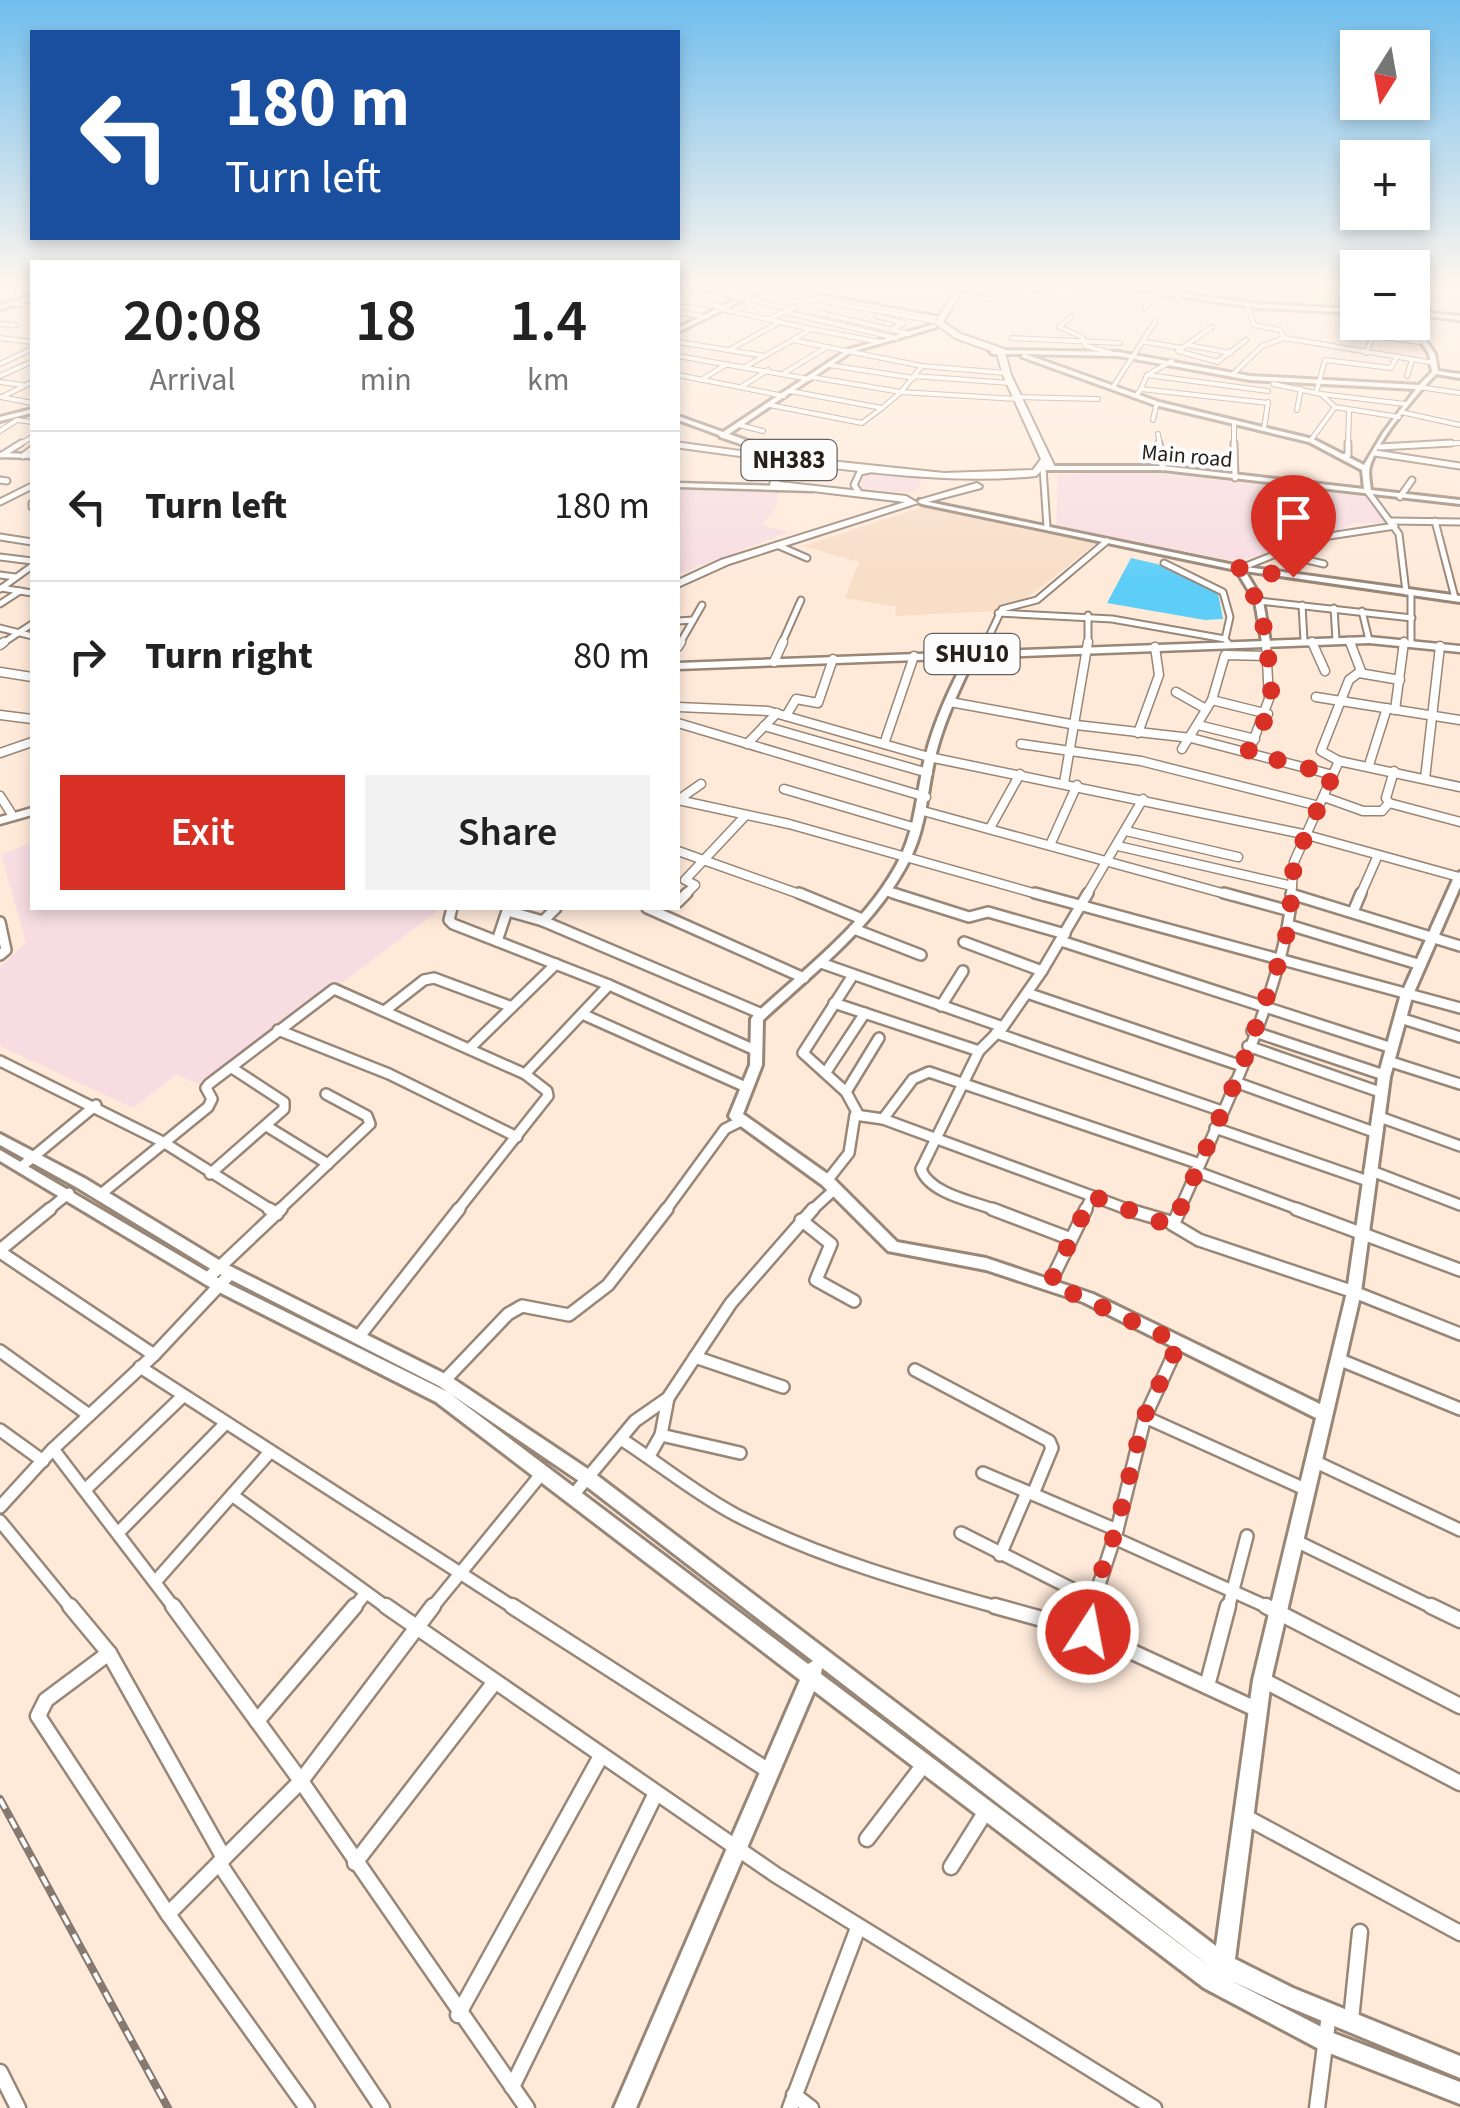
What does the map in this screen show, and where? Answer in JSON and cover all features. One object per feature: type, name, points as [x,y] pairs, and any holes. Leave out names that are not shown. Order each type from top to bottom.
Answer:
[{"type":"highway","points":[[1011,385],[1047,468]]},
{"type":"highway","name":"NH383","points":[[889,501],[858,492],[778,486],[773,478],[772,460],[902,472],[952,487]]},
{"type":"highway","name":"NH383","points":[[680,581],[952,487],[1047,468]]},
{"type":"highway","name":"NH383","points":[[680,581],[744,552],[889,501],[914,500]]},
{"type":"main road","points":[[722,436],[799,385]]},
{"type":"main road","points":[[1098,385],[1156,406],[1245,424]]},
{"type":"main road","points":[[1107,385],[1312,440],[1366,470],[1373,494]]},
{"type":"main road","points":[[1271,386],[1276,385]]},
{"type":"main road","points":[[1398,385],[1419,387]]},
{"type":"main road","points":[[1366,470],[1419,387]]},
{"type":"main road","points":[[0,420],[30,412]]},
{"type":"main road","points":[[680,421],[792,460]]},
{"type":"main road","points":[[680,421],[772,460]]},
{"type":"main road","points":[[1,455],[29,454]]},
{"type":"main road","name":"Main road","points":[[1047,468],[1162,468],[1460,502]]},
{"type":"main road","name":"Main road","points":[[1047,468],[1138,469],[1236,477]]},
{"type":"main road","points":[[746,488],[764,486],[773,478]]},
{"type":"main road","points":[[680,485],[812,489]]},
{"type":"main road","points":[[914,500],[1240,568],[1458,598]]},
{"type":"main road","points":[[1240,568],[1259,601],[1266,642]]},
{"type":"main road","name":"SHU10","points":[[680,666],[1155,648],[1227,641],[1369,640],[1460,649]]},
{"type":"main road","points":[[976,654],[950,702],[930,757],[923,811],[906,856],[886,891],[820,963],[762,1014],[754,1026],[756,1064],[737,1110],[739,1122],[831,1185],[882,1238],[905,1252],[951,1256],[1050,1283],[1324,1414]]},
{"type":"main road","points":[[4,816],[30,809]]},
{"type":"main road","points":[[1222,1976],[1262,1680],[1354,1292],[1386,1069],[1406,997],[1433,936],[1455,899],[1459,876]]},
{"type":"main road","points":[[0,1140],[69,1193],[442,1397],[816,1665],[924,1763],[986,1811],[1222,1976],[1327,2041],[1460,2093]]},
{"type":"main road","points":[[0,1155],[101,1194],[219,1276],[360,1334],[444,1381],[588,1478],[816,1665],[1222,1976],[1460,2067]]},
{"type":"main road","points":[[625,2108],[816,1665]]},
{"type":"street","points":[[2,398],[26,385]]},
{"type":"street","points":[[732,385],[882,408]]},
{"type":"street","points":[[858,385],[901,392],[1098,399]]},
{"type":"street","points":[[770,405],[862,423],[907,385]]},
{"type":"street","points":[[1136,396],[1143,385]]},
{"type":"street","points":[[1180,393],[1184,385]]},
{"type":"street","points":[[1216,417],[1222,397],[1218,385]]},
{"type":"street","points":[[1248,385],[1372,400],[1460,424]]},
{"type":"street","points":[[1319,393],[1320,385]]},
{"type":"street","points":[[1372,400],[1380,385]]},
{"type":"street","points":[[1264,429],[1271,386]]},
{"type":"street","points":[[1419,387],[1460,393]]},
{"type":"street","points":[[1142,389],[1268,403]]},
{"type":"street","points":[[1296,410],[1302,389]]},
{"type":"street","points":[[1319,393],[1335,407],[1348,410],[1402,411]]},
{"type":"street","points":[[2,398],[30,403]]},
{"type":"street","points":[[1153,420],[1156,406]]},
{"type":"street","points":[[1312,440],[1335,407]]},
{"type":"street","points":[[1343,457],[1348,454],[1348,410]]},
{"type":"street","points":[[0,431],[17,418],[30,421]]},
{"type":"street","points":[[1234,424],[1236,477]]},
{"type":"street","points":[[739,426],[763,431]]},
{"type":"street","points":[[1158,434],[1162,468]]},
{"type":"street","points":[[1,455],[30,438]]},
{"type":"street","points":[[1377,450],[1460,442]]},
{"type":"street","points":[[680,445],[772,460]]},
{"type":"street","points":[[1377,450],[1460,466]]},
{"type":"street","points":[[1047,468],[1047,527]]},
{"type":"street","points":[[858,492],[854,485],[862,470],[902,472]]},
{"type":"street","points":[[1400,497],[1412,480]]},
{"type":"street","points":[[0,502],[30,487]]},
{"type":"street","points":[[1370,765],[1400,680],[1412,618],[1404,554],[1393,523],[1373,494]]},
{"type":"street","points":[[1434,522],[1458,598]]},
{"type":"street","points":[[1240,568],[1273,552],[1361,526],[1460,522]]},
{"type":"street","points":[[0,537],[30,542]]},
{"type":"street","points":[[976,654],[998,613],[1037,600],[1107,541]]},
{"type":"street","points":[[778,545],[807,558]]},
{"type":"street","points":[[1273,552],[1324,564]]},
{"type":"street","points":[[0,557],[30,567]]},
{"type":"street","points":[[998,613],[1088,615],[1227,641],[1230,617],[1223,592],[1164,563]]},
{"type":"street","points":[[1,588],[30,568]]},
{"type":"street","points":[[0,575],[15,577]]},
{"type":"street","points":[[1,588],[30,593]]},
{"type":"street","points":[[0,604],[20,591]]},
{"type":"street","points":[[774,662],[802,600]]},
{"type":"street","points":[[1259,601],[1412,618]]},
{"type":"street","points":[[680,643],[702,605]]},
{"type":"street","points":[[1302,605],[1307,641],[1326,670]]},
{"type":"street","points":[[1334,608],[1336,640]]},
{"type":"street","points":[[1362,611],[1369,640]]},
{"type":"street","points":[[1064,782],[1088,650],[1088,615]]},
{"type":"street","points":[[680,621],[693,620]]},
{"type":"street","points":[[0,644],[30,626]]},
{"type":"street","points":[[0,628],[30,636]]},
{"type":"street","points":[[1350,640],[1361,669],[1349,680],[1321,754],[1460,787]]},
{"type":"street","points":[[1248,752],[1268,714],[1266,642]]},
{"type":"street","points":[[1425,779],[1440,646]]},
{"type":"street","points":[[1138,733],[1159,676],[1155,648]]},
{"type":"street","points":[[1182,749],[1212,700],[1225,655],[1268,656]]},
{"type":"street","points":[[884,744],[914,656]]},
{"type":"street","points":[[747,744],[796,698],[818,703],[832,660]]},
{"type":"street","points":[[0,672],[30,677]]},
{"type":"street","points":[[1358,673],[1400,680]]},
{"type":"street","points":[[1176,692],[1206,709]]},
{"type":"street","points":[[1316,697],[1460,720]]},
{"type":"street","points":[[1212,700],[1268,714]]},
{"type":"street","points":[[950,702],[1076,725],[1191,738],[1333,775]]},
{"type":"street","points":[[680,707],[781,714],[930,757],[1304,834],[1459,876]]},
{"type":"street","points":[[0,714],[30,720]]},
{"type":"street","points":[[680,724],[926,797]]},
{"type":"street","points":[[1198,725],[1255,739]]},
{"type":"street","points":[[764,726],[928,774]]},
{"type":"street","points":[[0,753],[30,743]]},
{"type":"street","points":[[1021,744],[1142,761],[1373,813],[1382,812],[1389,803]]},
{"type":"street","points":[[1172,1224],[1242,1066],[1289,925],[1304,834],[1339,761]]},
{"type":"street","points":[[1394,771],[1386,798],[1389,803],[1460,822]]},
{"type":"street","points":[[990,828],[1020,774]]},
{"type":"street","points":[[680,799],[701,784]]},
{"type":"street","points":[[1050,845],[1077,785]]},
{"type":"street","points":[[784,790],[916,828]]},
{"type":"street","points":[[0,796],[4,816]]},
{"type":"street","points":[[1071,1239],[924,1179],[921,1168],[978,1052],[1000,1030],[1042,971],[1110,862],[1143,799]]},
{"type":"street","points":[[680,800],[906,856],[1406,997],[1460,1008]]},
{"type":"street","points":[[923,811],[1290,911]]},
{"type":"street","points":[[680,900],[695,884],[684,880],[746,815]]},
{"type":"street","points":[[1126,831],[1238,858]]},
{"type":"street","points":[[1118,846],[1292,890],[1460,946]]},
{"type":"street","points":[[680,852],[708,859],[921,955]]},
{"type":"street","points":[[1353,912],[1378,855]]},
{"type":"street","points":[[886,891],[969,917],[988,912],[1262,1008],[1386,1069]]},
{"type":"street","points":[[452,910],[453,924],[609,985],[755,1050]]},
{"type":"street","points":[[496,941],[508,910]]},
{"type":"street","points":[[511,910],[762,1014]]},
{"type":"street","points":[[544,921],[554,910]]},
{"type":"street","points":[[668,911],[804,978]]},
{"type":"street","points":[[0,922],[6,950],[0,955]]},
{"type":"street","points":[[1289,925],[1422,966]]},
{"type":"street","points":[[964,942],[1042,971]]},
{"type":"street","points":[[820,963],[1222,1112]]},
{"type":"street","points":[[470,1048],[556,964]]},
{"type":"street","points":[[941,1006],[963,970]]},
{"type":"street","points":[[574,1494],[635,1420],[668,1398],[731,1303],[831,1185],[849,1154],[858,1114],[846,1092],[803,1054],[853,975]]},
{"type":"street","points":[[387,1009],[429,978],[512,1007]]},
{"type":"street","points":[[526,1074],[609,985]]},
{"type":"street","points":[[101,1194],[208,1107],[212,1099],[206,1088],[334,989],[387,1009],[526,1074],[548,1094],[360,1334]]},
{"type":"street","points":[[1027,993],[1242,1066]]},
{"type":"street","points":[[834,1004],[978,1052]]},
{"type":"street","points":[[826,1072],[865,1013]]},
{"type":"street","points":[[582,1014],[748,1088]]},
{"type":"street","points":[[1400,1018],[1460,1037]]},
{"type":"street","points":[[278,1030],[389,1074],[517,1138]]},
{"type":"street","points":[[1252,1032],[1386,1069]]},
{"type":"street","points":[[846,1092],[879,1038]]},
{"type":"street","points":[[1248,1046],[1460,1084]]},
{"type":"street","points":[[0,1061],[96,1105],[164,1142],[276,1214]]},
{"type":"street","points":[[210,1174],[268,1127],[284,1102],[232,1068]]},
{"type":"street","points":[[883,1119],[913,1078],[929,1072],[964,1081],[1460,1270]]},
{"type":"street","points":[[1235,1082],[1460,1146]]},
{"type":"street","points":[[0,1507],[54,1449],[154,1354],[276,1214],[372,1120],[326,1094]]},
{"type":"street","points":[[26,1162],[96,1105]]},
{"type":"street","points":[[858,1114],[938,1138],[1172,1224],[1199,1240],[1354,1292],[1460,1334]]},
{"type":"street","points":[[444,1381],[508,1314],[522,1306],[566,1316],[579,1312],[609,1282],[725,1129],[739,1122]]},
{"type":"street","points":[[268,1127],[328,1164]]},
{"type":"street","points":[[1215,1128],[1460,1205]]},
{"type":"street","points":[[69,1193],[0,1251],[154,1354]]},
{"type":"street","points":[[1050,1283],[1092,1196]]},
{"type":"street","points":[[801,1220],[830,1244],[816,1280],[854,1301]]},
{"type":"street","points":[[1088,1632],[1092,1599],[1115,1534],[1144,1417],[1179,1343]]},
{"type":"street","points":[[0,1351],[89,1415]]},
{"type":"street","points":[[695,1358],[783,1387]]},
{"type":"street","points":[[1337,1358],[1460,1409]]},
{"type":"street","points":[[140,1367],[770,1772]]},
{"type":"street","points":[[916,1370],[1050,1441],[1052,1448],[1000,1555]]},
{"type":"street","points":[[87,1488],[184,1396]]},
{"type":"street","points":[[649,1456],[661,1435],[668,1398]]},
{"type":"street","points":[[1144,1417],[1307,1490]]},
{"type":"street","points":[[119,1532],[225,1424]]},
{"type":"street","points":[[0,1430],[43,1461]]},
{"type":"street","points":[[661,1435],[740,1453]]},
{"type":"street","points":[[621,1440],[738,1515],[963,1597],[1088,1632],[1258,1710]]},
{"type":"street","points":[[54,1449],[87,1488],[301,1781],[458,2014],[527,2108]]},
{"type":"street","points":[[155,1582],[269,1453]]},
{"type":"street","points":[[1316,1462],[1460,1530]]},
{"type":"street","points":[[168,1914],[301,1781],[414,1628],[464,1573],[544,1472]]},
{"type":"street","points":[[982,1473],[1276,1610],[1460,1706]]},
{"type":"street","points":[[232,1494],[414,1628],[736,1848],[858,1928],[1154,2108]]},
{"type":"street","points":[[0,1522],[109,1653],[221,1860],[382,2108]]},
{"type":"street","points":[[960,1534],[1092,1599]]},
{"type":"street","points":[[1207,1686],[1247,1536]]},
{"type":"street","points":[[1295,1540],[1460,1620]]},
{"type":"street","points":[[257,1721],[366,1593]]},
{"type":"street","points":[[109,1653],[46,1700],[38,1716],[168,1914],[307,2108]]},
{"type":"street","points":[[1262,1680],[1460,1784]]},
{"type":"street","points":[[354,1862],[494,1683]]},
{"type":"street","points":[[458,2014],[601,1756]]},
{"type":"street","points":[[867,1840],[924,1763]]},
{"type":"street","points":[[512,2087],[656,1794]]},
{"type":"street","points":[[952,1867],[986,1811]]},
{"type":"street","points":[[1244,1816],[1460,1933]]},
{"type":"street","points":[[811,2108],[792,2102],[858,1928]]},
{"type":"street","points":[[1350,2023],[1360,1932]]},
{"type":"street","points":[[1317,2108],[1329,2014]]},
{"type":"street","points":[[0,2072],[18,2108]]},
{"type":"shaded area","points":[[1136,471],[1367,497],[1387,523],[1354,523],[1330,535],[1280,545],[1258,557],[1229,560],[1056,525],[1058,475]]},
{"type":"shaded area","points":[[864,472],[922,479],[916,493],[861,489]]},
{"type":"shaded area","points":[[680,487],[779,492],[775,510],[761,525],[789,532],[680,573]]},
{"type":"shaded area","points":[[929,505],[1098,542],[1022,602],[1002,604],[994,611],[895,616],[897,607],[845,598],[859,562],[803,546]]},
{"type":"shaded area","points":[[30,844],[30,910],[439,910],[204,1086],[176,1075],[133,1108],[0,1046],[0,967],[26,943],[1,854]]},
{"type":"water","points":[[1131,558],[1166,566],[1217,588],[1223,619],[1205,620],[1107,603]]},
{"type":"railway","points":[[0,1799],[168,2108]]},
{"type":"route","points":[[1088,1632],[1092,1599],[1116,1530],[1144,1417],[1179,1343],[1050,1283],[1092,1196],[1166,1224],[1174,1223],[1242,1066],[1279,962],[1289,925],[1294,862],[1333,775],[1248,752],[1268,714],[1272,684],[1259,601],[1239,568],[1293,577]]}]
